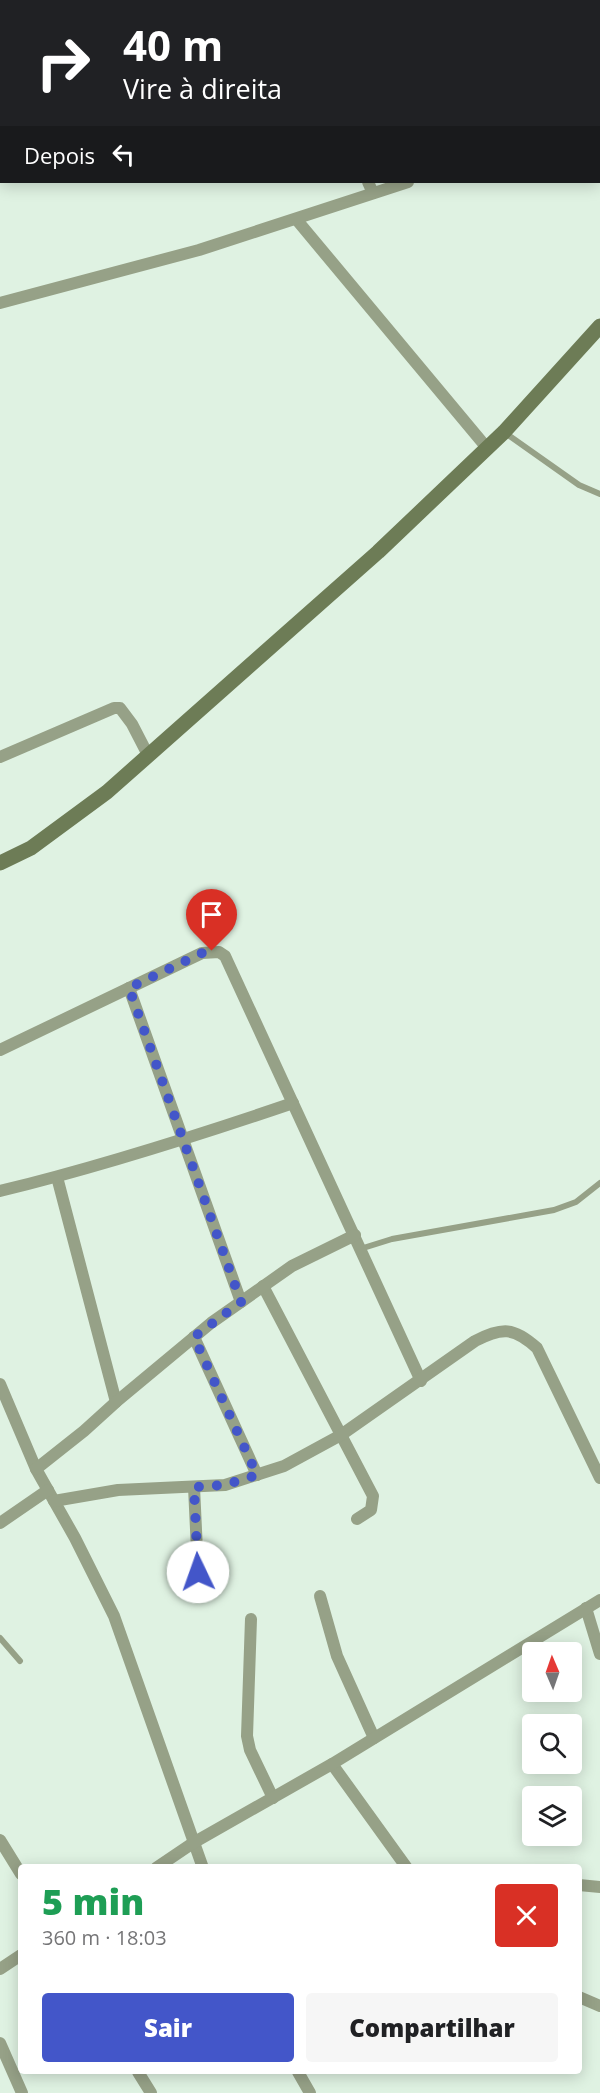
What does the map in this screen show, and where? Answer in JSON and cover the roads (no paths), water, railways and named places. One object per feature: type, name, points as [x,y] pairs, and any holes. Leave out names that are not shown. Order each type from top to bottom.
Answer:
[{"type":"street","points":[[0,303],[199,250],[296,219],[371,187],[401,183]]},
{"type":"street","points":[[296,219],[487,448]]},
{"type":"street","points":[[0,863],[31,848],[107,792],[378,552],[504,432],[600,326]]},
{"type":"street","points":[[0,757],[114,708],[120,708],[126,715],[148,755]]},
{"type":"street","points":[[0,1050],[202,953],[219,951],[225,956],[421,1381]]},
{"type":"street","points":[[129,988],[241,1302]]},
{"type":"street","points":[[0,1191],[57,1177],[184,1139],[293,1103]]},
{"type":"street","points":[[57,1177],[116,1402]]},
{"type":"street","points":[[36,1469],[194,1337],[262,1286],[292,1266],[355,1235]]},
{"type":"street","points":[[262,1286],[373,1496],[371,1510],[357,1519]]},
{"type":"street","points":[[0,1523],[51,1495],[225,1485],[284,1466],[341,1435],[475,1341],[493,1332],[523,1335],[537,1348],[600,1478]]},
{"type":"street","points":[[194,1337],[257,1475]]},
{"type":"street","points":[[0,1387],[36,1469],[75,1538],[114,1616],[202,1864]]},
{"type":"street","points":[[194,1487],[198,1572]]},
{"type":"street","points":[[320,1596],[337,1656],[374,1738]]},
{"type":"street","points":[[162,1864],[194,1843],[332,1764],[600,1599]]},
{"type":"street","points":[[586,1608],[600,1654]]},
{"type":"street","points":[[251,1619],[247,1736],[250,1750],[273,1798]]},
{"type":"street","points":[[332,1764],[404,1864]]},
{"type":"street","points":[[0,1840],[18,1869]]},
{"type":"street","points":[[582,1885],[600,1887]]},
{"type":"street","points":[[0,1969],[18,1957]]},
{"type":"street","points":[[582,1998],[600,2006]]},
{"type":"street","points":[[0,2043],[22,2093]]},
{"type":"street","points":[[139,2074],[151,2093]]},
{"type":"street","points":[[299,2074],[310,2093]]},
{"type":"lane","points":[[504,432],[579,484],[600,494]]},
{"type":"lane","points":[[360,1248],[392,1239],[554,1210],[576,1202],[600,1183]]},
{"type":"lane","points":[[0,1638],[20,1661]]}]
